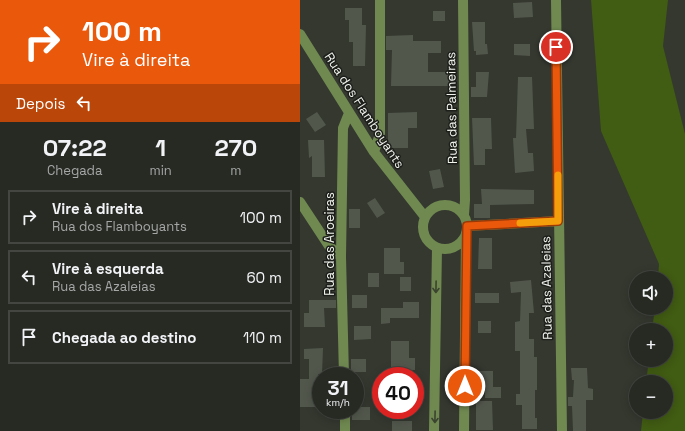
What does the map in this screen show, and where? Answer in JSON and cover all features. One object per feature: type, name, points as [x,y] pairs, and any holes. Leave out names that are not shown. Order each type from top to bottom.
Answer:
[{"type":"street","points":[[374,152],[380,134],[380,0]]},
{"type":"street","name":"Rua das Palmeiras","points":[[463,0],[464,215]]},
{"type":"street","name":"Rua das Azaleias","points":[[556,0],[562,431]]},
{"type":"street","name":"Rua dos Flamboyants","points":[[300,34],[374,152],[425,217]]},
{"type":"street","name":"Rua das Aroeiras","points":[[344,367],[340,257],[343,128],[349,113]]},
{"type":"street","points":[[300,202],[329,246],[340,257]]},
{"type":"street","points":[[464,431],[467,231],[464,215],[459,210],[447,204],[434,207],[425,217],[423,231],[430,244],[437,248],[444,249],[457,246],[467,231]]},
{"type":"street","points":[[467,231],[558,221]]},
{"type":"street","points":[[434,431],[437,248]]},
{"type":"street","points":[[345,419],[345,431]]},
{"type":"green space","points":[[591,0],[668,0],[663,46],[685,134],[685,431],[641,431],[642,419],[673,419],[673,375],[647,375],[648,367],[673,367],[673,323],[653,323],[654,315],[673,315],[673,271],[658,271],[659,264],[601,131]]},
{"type":"building","points":[[532,2],[533,17],[514,18],[513,3]]},
{"type":"building","points":[[345,8],[362,8],[362,25],[366,25],[365,66],[353,66],[353,42],[349,42],[349,20],[345,20]]},
{"type":"building","points":[[433,11],[445,11],[445,21],[433,21]]},
{"type":"building","points":[[472,22],[485,22],[485,44],[487,44],[488,54],[476,55],[476,51],[474,51]]},
{"type":"building","points":[[413,35],[413,41],[441,41],[441,53],[428,53],[428,72],[449,72],[449,86],[391,86],[392,50],[386,50],[386,36]]},
{"type":"building","points":[[514,44],[530,44],[530,56],[514,55]]},
{"type":"building","points":[[476,72],[489,72],[487,97],[471,97],[471,87],[476,87]]},
{"type":"building","points":[[518,77],[532,77],[534,129],[526,129],[528,153],[533,153],[534,171],[515,173],[513,138],[516,138]]},
{"type":"building","points":[[317,112],[326,125],[315,132],[306,119]]},
{"type":"building","points":[[417,112],[417,128],[408,128],[408,148],[388,148],[388,113]]},
{"type":"building","points":[[472,118],[491,118],[492,149],[485,149],[485,165],[474,165]]},
{"type":"building","points":[[308,140],[324,140],[325,177],[312,177],[312,156],[309,158]]},
{"type":"building","points":[[440,169],[444,187],[433,189],[429,171]]},
{"type":"building","points":[[481,189],[534,190],[534,204],[490,205],[490,218],[474,218],[474,204],[482,204]]},
{"type":"building","points":[[375,198],[385,213],[377,218],[367,203]]},
{"type":"building","points":[[349,209],[360,209],[360,228],[349,228]]},
{"type":"building","points":[[479,238],[492,238],[492,269],[478,269]]},
{"type":"building","points":[[384,248],[400,248],[400,262],[404,262],[404,274],[384,274]]},
{"type":"building","points":[[368,273],[379,273],[379,287],[368,287]]},
{"type":"building","points":[[400,277],[411,277],[411,291],[400,291]]},
{"type":"building","points":[[531,280],[534,313],[529,313],[529,339],[534,339],[534,357],[537,357],[535,418],[537,418],[537,429],[522,429],[522,405],[516,405],[516,394],[520,394],[520,351],[515,351],[515,322],[520,321],[521,292],[511,293],[510,282]]},
{"type":"building","points":[[475,293],[499,293],[499,303],[475,303]]},
{"type":"building","points":[[352,295],[367,295],[367,308],[352,308]]},
{"type":"building","points":[[309,300],[336,300],[336,308],[324,308],[325,327],[304,327],[304,313],[309,313]]},
{"type":"building","points":[[403,302],[419,302],[419,318],[390,318],[390,323],[381,324],[381,308],[403,308]]},
{"type":"building","points":[[478,321],[491,321],[491,333],[478,333]]},
{"type":"building","points":[[354,326],[371,326],[371,339],[354,340]]},
{"type":"building","points":[[391,341],[409,341],[409,358],[415,358],[415,367],[391,367]]},
{"type":"building","points":[[323,348],[322,367],[312,367],[312,407],[300,407],[300,379],[309,379],[309,359],[304,359],[304,349]]},
{"type":"building","points":[[351,359],[366,359],[366,372],[364,372],[364,367],[351,367]]},
{"type":"building","points":[[571,368],[587,368],[588,388],[593,389],[593,400],[586,400],[586,431],[573,431],[572,406],[568,406],[568,397],[573,397],[574,380],[572,380]]},
{"type":"building","points":[[476,371],[493,371],[493,387],[501,387],[501,398],[485,398],[485,383],[476,383]]},
{"type":"building","points":[[476,401],[492,401],[493,430],[476,430]]},
{"type":"building","points":[[364,407],[370,407],[370,420],[352,420],[364,419]]},
{"type":"building","points":[[392,421],[412,421],[412,431],[392,431]]},
{"type":"slow traffic","points":[[520,223],[558,221],[558,175]]},
{"type":"route","points":[[465,386],[467,226],[558,221],[556,47]]}]
